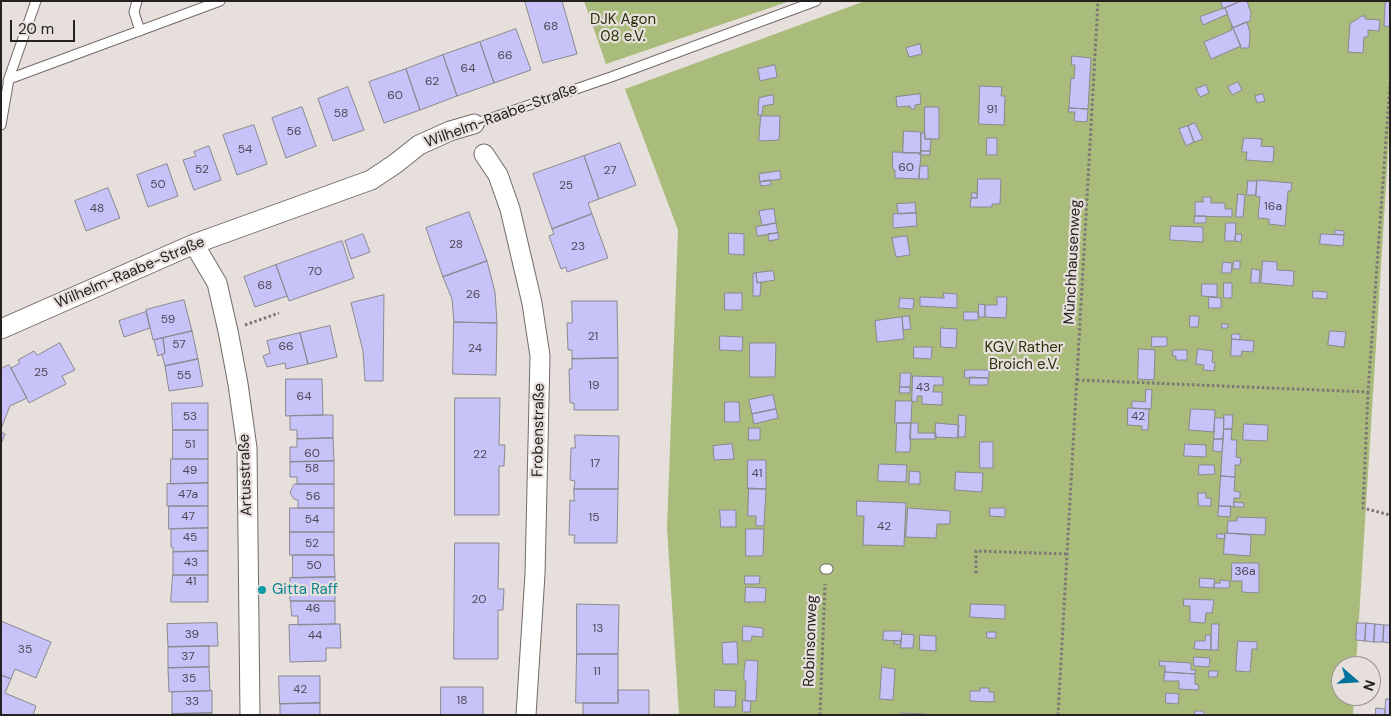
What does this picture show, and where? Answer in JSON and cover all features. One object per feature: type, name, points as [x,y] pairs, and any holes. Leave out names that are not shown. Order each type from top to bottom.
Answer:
[{"type":"street","name":"Wilhelm-Raabe-Straße","points":[[1,329],[194,244],[371,180],[419,145],[450,131],[474,124]]},
{"type":"street","name":"Frobenstraße","points":[[484,154],[498,175],[510,209],[532,303],[540,356],[536,574],[526,715]]},
{"type":"street","name":"Artusstraße","points":[[194,244],[217,283],[238,384],[247,448],[250,715]]},
{"type":"lane","points":[[1,125],[9,79],[36,1]]},
{"type":"lane","points":[[137,1],[134,12],[140,31]]},
{"type":"lane","name":"Wilhelm-Raabe-Straße","points":[[474,124],[611,77],[816,1]]},
{"type":"lane","points":[[1,93],[9,79],[213,2]]},
{"type":"path","name":"Münchhausenweg","points":[[1058,715],[1098,1]]},
{"type":"path","points":[[1390,83],[1368,392],[1363,508],[1390,515]]},
{"type":"path","points":[[228,332],[278,313]]},
{"type":"path","points":[[1077,380],[1368,392]]},
{"type":"path","points":[[976,573],[976,551],[1066,554]]},
{"type":"path","name":"Robinsonweg","points":[[820,715],[827,569]]},
{"type":"green space","name":"DJK Agon 08 e.V.","points":[[584,1],[790,1],[606,64]]},
{"type":"green space","name":"KGV Rather Broich e.V.","points":[[865,1],[1390,1],[1390,122],[1357,656],[1331,656],[1331,706],[1353,706],[1353,715],[679,715],[667,528],[678,230],[625,89]]},
{"type":"building","points":[[525,1],[562,1],[577,54],[543,63]]},
{"type":"building","points":[[1241,1],[1223,9],[1221,2]]},
{"type":"building","points":[[1241,1],[1247,1],[1251,13],[1250,21],[1233,28],[1225,8]]},
{"type":"building","points":[[1390,1],[1390,27],[1384,26],[1385,3]]},
{"type":"building","points":[[1225,8],[1228,14],[1203,25],[1200,17]]},
{"type":"building","points":[[1365,16],[1365,19],[1380,20],[1379,31],[1368,30],[1368,37],[1364,37],[1363,53],[1348,52],[1350,24]]},
{"type":"building","points":[[1247,22],[1250,33],[1249,48],[1241,48],[1233,28]]},
{"type":"building","points":[[1232,26],[1241,46],[1211,59],[1204,42],[1232,30]]},
{"type":"building","points":[[516,29],[531,70],[494,83],[480,42]]},
{"type":"building","points":[[480,42],[494,83],[457,96],[443,55]]},
{"type":"building","points":[[920,44],[922,54],[909,57],[906,48]]},
{"type":"building","points":[[443,55],[457,96],[420,110],[406,69]]},
{"type":"building","points":[[1072,56],[1091,58],[1088,109],[1069,108],[1071,78],[1074,79],[1075,65],[1072,65]]},
{"type":"building","points":[[775,65],[777,77],[760,81],[758,69]]},
{"type":"building","points":[[406,69],[420,110],[384,123],[369,82]]},
{"type":"building","points":[[1238,82],[1242,90],[1232,95],[1228,87]]},
{"type":"building","points":[[1206,85],[1209,93],[1200,97],[1196,89]]},
{"type":"building","points":[[980,86],[1002,87],[1001,96],[1005,96],[1004,125],[979,124]]},
{"type":"building","points":[[348,87],[364,130],[333,141],[318,99]]},
{"type":"building","points":[[920,94],[921,104],[915,105],[915,109],[911,109],[910,106],[897,107],[896,97]]},
{"type":"building","points":[[1263,94],[1265,101],[1257,103],[1255,96]]},
{"type":"building","points":[[773,95],[774,104],[763,106],[762,115],[758,115],[759,98]]},
{"type":"building","points":[[302,107],[316,146],[286,158],[272,118]]},
{"type":"building","points":[[925,107],[939,107],[939,139],[925,139]]},
{"type":"building","points":[[1069,108],[1088,109],[1087,122],[1074,121],[1075,112],[1069,112]]},
{"type":"building","points":[[761,116],[780,116],[779,140],[759,141]]},
{"type":"building","points":[[1195,123],[1203,139],[1194,142],[1188,126]]},
{"type":"building","points":[[254,125],[267,164],[237,175],[223,135]]},
{"type":"building","points":[[1188,126],[1194,142],[1186,146],[1179,129]]},
{"type":"building","points":[[904,131],[921,132],[921,153],[903,153]]},
{"type":"building","points":[[921,133],[925,133],[925,139],[931,139],[930,151],[921,151]]},
{"type":"building","points":[[987,138],[997,138],[997,155],[987,155]]},
{"type":"building","points":[[1244,138],[1262,139],[1261,146],[1274,147],[1273,162],[1246,160],[1247,152],[1242,152]]},
{"type":"building","points":[[620,143],[636,185],[599,199],[584,156]]},
{"type":"building","points":[[209,146],[221,180],[194,190],[183,160],[196,156],[194,152]]},
{"type":"building","points":[[921,151],[930,151],[930,155],[920,155]]},
{"type":"building","points":[[893,152],[921,153],[919,179],[895,178]]},
{"type":"building","points":[[584,156],[599,199],[588,203],[592,214],[552,229],[533,174]]},
{"type":"building","points":[[167,164],[178,196],[148,207],[137,175]]},
{"type":"building","points":[[920,166],[928,166],[928,179],[919,179]]},
{"type":"building","points":[[780,171],[781,179],[760,182],[759,174]]},
{"type":"building","points":[[978,179],[1001,179],[1000,204],[992,204],[992,207],[970,207],[971,198],[977,198]]},
{"type":"building","points":[[770,180],[771,185],[761,186],[760,182]]},
{"type":"building","points":[[1257,180],[1292,183],[1291,191],[1288,191],[1285,226],[1269,224],[1269,219],[1258,218],[1260,197],[1256,196]]},
{"type":"building","points":[[1248,181],[1257,181],[1256,195],[1247,195]]},
{"type":"building","points":[[108,188],[120,218],[86,231],[75,201]]},
{"type":"building","points":[[972,193],[977,193],[977,198],[972,198]]},
{"type":"building","points":[[1238,194],[1245,195],[1243,217],[1236,217]]},
{"type":"building","points":[[1203,197],[1211,197],[1211,203],[1225,203],[1225,209],[1232,209],[1232,217],[1195,216],[1195,202],[1203,202]]},
{"type":"building","points":[[915,203],[916,213],[898,214],[897,204]]},
{"type":"building","points":[[774,209],[776,223],[762,226],[759,211]]},
{"type":"building","points":[[469,212],[487,261],[443,277],[426,228]]},
{"type":"building","points":[[916,213],[917,226],[893,228],[893,214]]},
{"type":"building","points":[[592,214],[608,258],[567,272],[566,267],[561,269],[549,236],[554,234],[552,229]]},
{"type":"building","points":[[1195,216],[1206,216],[1206,223],[1194,223]]},
{"type":"building","points":[[776,223],[778,233],[757,236],[756,227]]},
{"type":"building","points":[[1226,223],[1236,223],[1235,241],[1225,241]]},
{"type":"building","points":[[1171,226],[1203,227],[1203,242],[1170,240]]},
{"type":"building","points":[[1335,230],[1344,231],[1344,235],[1335,234]]},
{"type":"building","points":[[729,233],[744,234],[744,255],[729,254]]},
{"type":"building","points":[[778,233],[779,239],[769,241],[768,234]]},
{"type":"building","points":[[363,234],[370,252],[351,259],[345,241]]},
{"type":"building","points":[[1236,234],[1242,234],[1241,242],[1235,241]]},
{"type":"building","points":[[1321,234],[1344,235],[1343,246],[1320,244]]},
{"type":"building","points":[[907,236],[910,255],[896,257],[892,238]]},
{"type":"building","points":[[342,241],[354,278],[289,301],[276,265]]},
{"type":"building","points":[[487,261],[495,292],[497,323],[454,322],[452,299],[443,277]]},
{"type":"building","points":[[1234,261],[1240,261],[1240,269],[1233,269]]},
{"type":"building","points":[[1263,261],[1277,262],[1277,270],[1294,271],[1293,286],[1261,283]]},
{"type":"building","points":[[1223,262],[1232,263],[1231,273],[1222,273]]},
{"type":"building","points":[[276,265],[287,296],[255,307],[244,277]]},
{"type":"building","points":[[1252,269],[1260,270],[1259,283],[1251,283]]},
{"type":"building","points":[[773,271],[775,280],[757,283],[756,273]]},
{"type":"building","points":[[756,273],[757,283],[761,282],[760,296],[753,296],[753,274]]},
{"type":"building","points":[[1224,283],[1232,283],[1232,298],[1224,298]]},
{"type":"building","points":[[1202,284],[1217,284],[1217,297],[1202,296]]},
{"type":"building","points":[[1313,291],[1327,292],[1327,299],[1313,298]]},
{"type":"building","points":[[725,293],[742,293],[742,310],[725,310]]},
{"type":"building","points":[[943,293],[957,294],[957,308],[920,306],[920,297],[944,298]]},
{"type":"building","points":[[384,295],[383,381],[365,381],[363,351],[351,303]]},
{"type":"building","points":[[997,297],[1007,297],[1006,318],[985,317],[985,305],[997,305]]},
{"type":"building","points":[[1209,297],[1221,298],[1221,308],[1209,308]]},
{"type":"building","points":[[900,298],[914,299],[913,309],[899,308]]},
{"type":"building","points":[[184,300],[192,331],[153,340],[146,310]]},
{"type":"building","points":[[572,301],[617,301],[618,358],[572,359],[572,350],[568,350],[567,323],[572,323]]},
{"type":"building","points":[[979,304],[985,305],[985,317],[979,317]]},
{"type":"building","points":[[146,312],[150,328],[124,337],[119,321]]},
{"type":"building","points":[[964,312],[978,312],[978,320],[964,320]]},
{"type":"building","points":[[909,316],[911,329],[903,330],[902,317]]},
{"type":"building","points":[[1190,316],[1199,316],[1198,327],[1190,327]]},
{"type":"building","points":[[902,317],[904,339],[877,342],[875,321]]},
{"type":"building","points":[[454,322],[497,323],[496,375],[453,374]]},
{"type":"building","points":[[1222,324],[1228,324],[1228,328],[1222,328]]},
{"type":"building","points":[[330,326],[337,357],[308,364],[300,333]]},
{"type":"building","points":[[941,328],[957,329],[956,348],[941,347]]},
{"type":"building","points":[[192,331],[198,359],[165,366],[162,355],[165,353],[163,338]]},
{"type":"building","points":[[1330,331],[1346,332],[1344,347],[1328,345]]},
{"type":"building","points":[[300,333],[308,364],[286,369],[285,363],[267,367],[263,356],[270,353],[267,341]]},
{"type":"building","points":[[1232,334],[1240,334],[1240,340],[1232,339]]},
{"type":"building","points":[[720,336],[743,337],[742,351],[720,350]]},
{"type":"building","points":[[1152,337],[1167,337],[1167,346],[1152,347]]},
{"type":"building","points":[[163,338],[165,353],[158,356],[154,340]]},
{"type":"building","points":[[1232,339],[1254,341],[1253,352],[1242,351],[1241,356],[1231,356]]},
{"type":"building","points":[[60,343],[75,370],[62,376],[66,384],[29,403],[11,368],[20,363],[18,360],[34,351],[37,355]]},
{"type":"building","points":[[750,343],[776,343],[775,377],[750,377]]},
{"type":"building","points":[[914,347],[932,347],[931,359],[914,358]]},
{"type":"building","points":[[1139,349],[1155,350],[1154,380],[1138,379]]},
{"type":"building","points":[[1198,349],[1213,351],[1212,362],[1215,363],[1214,371],[1203,370],[1204,365],[1196,364]]},
{"type":"building","points":[[1173,350],[1187,350],[1187,360],[1176,360],[1176,356],[1173,356]]},
{"type":"building","points":[[618,358],[618,410],[574,410],[574,403],[570,403],[569,369],[572,369],[572,359]]},
{"type":"building","points":[[198,359],[203,386],[169,391],[165,366]]},
{"type":"building","points":[[9,365],[27,398],[10,406],[1,429],[1,369]]},
{"type":"building","points":[[965,370],[989,370],[989,378],[965,378]]},
{"type":"building","points":[[901,373],[911,373],[910,387],[900,387]]},
{"type":"building","points":[[913,376],[943,377],[943,385],[934,385],[933,392],[942,392],[942,405],[922,404],[922,396],[917,396],[917,402],[912,401]]},
{"type":"building","points":[[970,377],[988,378],[988,385],[970,385]]},
{"type":"building","points":[[286,379],[322,379],[323,415],[286,416]]},
{"type":"building","points":[[900,387],[910,387],[910,393],[900,393]]},
{"type":"building","points":[[1146,389],[1152,390],[1151,409],[1132,408],[1132,401],[1145,402]]},
{"type":"building","points":[[773,395],[776,409],[752,414],[749,400]]},
{"type":"building","points":[[455,398],[500,398],[499,445],[505,445],[504,466],[499,466],[499,515],[455,515]]},
{"type":"building","points":[[896,401],[912,401],[911,423],[895,423]]},
{"type":"building","points":[[725,402],[739,402],[740,422],[725,422]]},
{"type":"building","points":[[172,403],[208,403],[208,430],[173,430]]},
{"type":"building","points":[[1128,408],[1149,409],[1148,430],[1142,430],[1142,426],[1128,425]]},
{"type":"building","points":[[776,409],[778,418],[754,424],[752,414]]},
{"type":"building","points":[[1191,409],[1215,410],[1214,432],[1189,430]]},
{"type":"building","points":[[333,415],[333,438],[297,439],[297,430],[290,430],[290,416]]},
{"type":"building","points":[[959,415],[966,416],[965,437],[958,437]]},
{"type":"building","points":[[1224,415],[1233,415],[1232,429],[1224,429]]},
{"type":"building","points":[[1215,418],[1224,418],[1223,439],[1214,439]]},
{"type":"building","points":[[897,423],[911,423],[910,452],[896,452]]},
{"type":"building","points":[[911,423],[918,423],[918,433],[936,433],[936,439],[910,439]]},
{"type":"building","points":[[936,423],[959,425],[958,438],[935,437]]},
{"type":"building","points":[[1244,424],[1268,425],[1267,441],[1243,440]]},
{"type":"building","points":[[749,428],[760,428],[760,440],[749,440]]},
{"type":"building","points":[[1224,429],[1232,429],[1231,440],[1237,440],[1236,457],[1241,458],[1240,465],[1235,465],[1235,477],[1221,476]]},
{"type":"building","points":[[173,430],[208,430],[208,459],[173,459]]},
{"type":"building","points":[[1,432],[5,434],[1,444]]},
{"type":"building","points":[[575,435],[619,436],[618,489],[574,489],[575,481],[570,480],[571,448],[575,448]]},
{"type":"building","points":[[333,438],[334,461],[290,462],[290,447],[297,447],[297,439]]},
{"type":"building","points":[[1214,439],[1223,439],[1222,452],[1213,451]]},
{"type":"building","points":[[980,442],[993,442],[993,468],[980,468]]},
{"type":"building","points":[[732,444],[734,459],[714,460],[713,446]]},
{"type":"building","points":[[1185,444],[1206,445],[1206,457],[1184,456]]},
{"type":"building","points":[[171,459],[208,459],[208,483],[171,484]]},
{"type":"building","points":[[748,460],[766,460],[766,489],[748,489]]},
{"type":"building","points":[[334,461],[334,484],[297,484],[297,477],[290,477],[290,462]]},
{"type":"building","points":[[879,464],[907,465],[906,482],[878,481]]},
{"type":"building","points":[[1199,465],[1214,465],[1215,474],[1199,475]]},
{"type":"building","points":[[910,471],[920,472],[920,484],[909,484]]},
{"type":"building","points":[[956,472],[983,473],[982,492],[955,490]]},
{"type":"building","points":[[1221,476],[1235,477],[1234,491],[1240,492],[1240,498],[1234,498],[1234,507],[1219,506]]},
{"type":"building","points":[[208,483],[208,506],[167,506],[167,484]]},
{"type":"building","points":[[295,484],[334,484],[334,508],[298,508],[298,500],[294,499],[290,493]]},
{"type":"building","points":[[749,488],[766,489],[764,526],[756,526],[756,516],[748,516]]},
{"type":"building","points":[[574,489],[618,489],[617,543],[574,543],[575,535],[569,535],[570,500],[574,501]]},
{"type":"building","points":[[1198,493],[1206,493],[1206,498],[1211,498],[1211,506],[1199,506]]},
{"type":"building","points":[[857,501],[906,503],[904,546],[863,545],[864,516],[857,516]]},
{"type":"building","points":[[1234,502],[1244,503],[1244,507],[1234,507]]},
{"type":"building","points":[[169,506],[208,506],[208,528],[169,529]]},
{"type":"building","points":[[1219,506],[1231,506],[1230,517],[1218,516]]},
{"type":"building","points":[[290,508],[334,508],[334,532],[290,532]]},
{"type":"building","points":[[908,508],[950,511],[950,524],[937,524],[936,538],[906,537]]},
{"type":"building","points":[[990,508],[1005,508],[1005,517],[990,516]]},
{"type":"building","points":[[720,510],[736,510],[736,527],[721,527]]},
{"type":"building","points":[[1237,517],[1266,518],[1265,535],[1227,533],[1228,521],[1237,521]]},
{"type":"building","points":[[208,528],[208,551],[173,552],[173,547],[171,547],[171,529]]},
{"type":"building","points":[[746,529],[764,529],[763,556],[746,556]]},
{"type":"building","points":[[290,532],[334,532],[334,555],[290,555]]},
{"type":"building","points":[[1225,533],[1251,535],[1250,556],[1224,554]]},
{"type":"building","points":[[1217,534],[1225,534],[1225,539],[1217,538]]},
{"type":"building","points":[[455,543],[499,543],[498,589],[504,589],[503,610],[498,610],[498,659],[454,659]]},
{"type":"building","points":[[208,551],[208,575],[173,575],[173,552]]},
{"type":"building","points":[[293,555],[334,555],[335,577],[293,578]]},
{"type":"building","points":[[1232,563],[1259,563],[1259,593],[1242,592],[1242,581],[1232,581]]},
{"type":"building","points":[[173,575],[208,575],[208,602],[171,602]]},
{"type":"building","points":[[745,576],[760,576],[759,584],[745,584]]},
{"type":"building","points":[[335,577],[335,601],[290,601],[290,578]]},
{"type":"building","points":[[1200,578],[1215,579],[1214,588],[1200,587]]},
{"type":"building","points":[[1220,580],[1230,581],[1229,588],[1214,588],[1214,583],[1220,583]]},
{"type":"building","points":[[746,587],[766,588],[765,602],[745,602]]},
{"type":"building","points":[[1184,599],[1214,600],[1212,613],[1206,613],[1205,623],[1190,622],[1190,606],[1184,606]]},
{"type":"building","points":[[291,601],[335,601],[335,624],[298,625],[298,616],[292,616]]},
{"type":"building","points":[[577,604],[619,605],[618,654],[577,654]]},
{"type":"building","points":[[971,604],[1005,605],[1005,619],[970,617]]},
{"type":"building","points":[[1,621],[51,642],[36,678],[15,669],[11,679],[1,675]]},
{"type":"building","points":[[217,623],[218,646],[168,647],[167,624]]},
{"type":"building","points":[[1357,623],[1366,623],[1365,641],[1356,640]]},
{"type":"building","points":[[1366,623],[1375,624],[1374,642],[1365,641]]},
{"type":"building","points":[[340,624],[341,648],[326,648],[326,661],[290,662],[289,625]]},
{"type":"building","points":[[1212,624],[1219,624],[1218,650],[1211,650]]},
{"type":"building","points":[[1375,624],[1384,625],[1383,642],[1374,642]]},
{"type":"building","points":[[1384,625],[1390,625],[1390,643],[1383,642]]},
{"type":"building","points":[[743,626],[763,628],[763,637],[752,636],[751,641],[743,641]]},
{"type":"building","points":[[884,631],[902,631],[901,641],[883,640]]},
{"type":"building","points":[[987,632],[996,632],[996,638],[987,638]]},
{"type":"building","points":[[902,634],[914,635],[913,648],[901,648]]},
{"type":"building","points":[[920,635],[936,636],[936,651],[920,650]]},
{"type":"building","points":[[1206,635],[1211,635],[1211,650],[1194,649],[1195,641],[1205,641]]},
{"type":"building","points":[[895,641],[901,641],[901,644],[894,644]]},
{"type":"building","points":[[1238,641],[1257,642],[1257,649],[1252,649],[1250,672],[1236,671]]},
{"type":"building","points":[[737,642],[738,664],[723,664],[722,643]]},
{"type":"building","points":[[209,646],[209,667],[168,668],[168,647]]},
{"type":"building","points":[[577,654],[618,654],[618,703],[576,703]]},
{"type":"building","points":[[1194,657],[1210,658],[1209,667],[1194,666]]},
{"type":"building","points":[[746,660],[758,661],[756,701],[745,701],[746,681],[744,681],[744,672]]},
{"type":"building","points":[[1160,661],[1191,663],[1191,670],[1196,670],[1195,674],[1165,672],[1165,666],[1160,666]]},
{"type":"building","points":[[209,667],[210,691],[169,692],[168,668]]},
{"type":"building","points":[[882,667],[895,669],[893,700],[880,699]]},
{"type":"building","points":[[1209,671],[1218,671],[1217,677],[1209,677]]},
{"type":"building","points":[[1165,672],[1195,674],[1195,684],[1199,685],[1198,690],[1179,689],[1179,681],[1164,681]]},
{"type":"building","points":[[1,675],[11,679],[5,693],[36,706],[33,715],[1,715]]},
{"type":"building","points":[[279,676],[320,676],[320,703],[280,704]]},
{"type":"building","points":[[441,687],[483,687],[483,715],[441,715]]},
{"type":"building","points":[[980,688],[989,688],[989,692],[994,692],[994,702],[970,701],[970,691],[980,691]]},
{"type":"building","points":[[618,690],[649,690],[649,715],[583,715],[583,703],[618,703]]},
{"type":"building","points":[[715,690],[736,691],[735,707],[715,707]]},
{"type":"building","points":[[212,691],[212,713],[172,714],[172,692]]},
{"type":"building","points":[[1166,693],[1179,694],[1178,704],[1166,703]]},
{"type":"building","points":[[1386,699],[1390,699],[1390,715],[1385,715]]},
{"type":"building","points":[[743,700],[751,701],[750,712],[743,712]]},
{"type":"building","points":[[320,703],[320,715],[280,715],[280,704]]},
{"type":"building","points":[[1376,708],[1385,709],[1385,715],[1376,715]]},
{"type":"building","points":[[1195,711],[1204,711],[1204,715],[1195,715]]},
{"type":"building","points":[[212,713],[212,715],[172,715],[172,714]]},
{"type":"building","points":[[901,713],[926,714],[926,715],[901,715]]},
{"type":"place","name":"Gitta Raff","points":[[262,590]]}]
